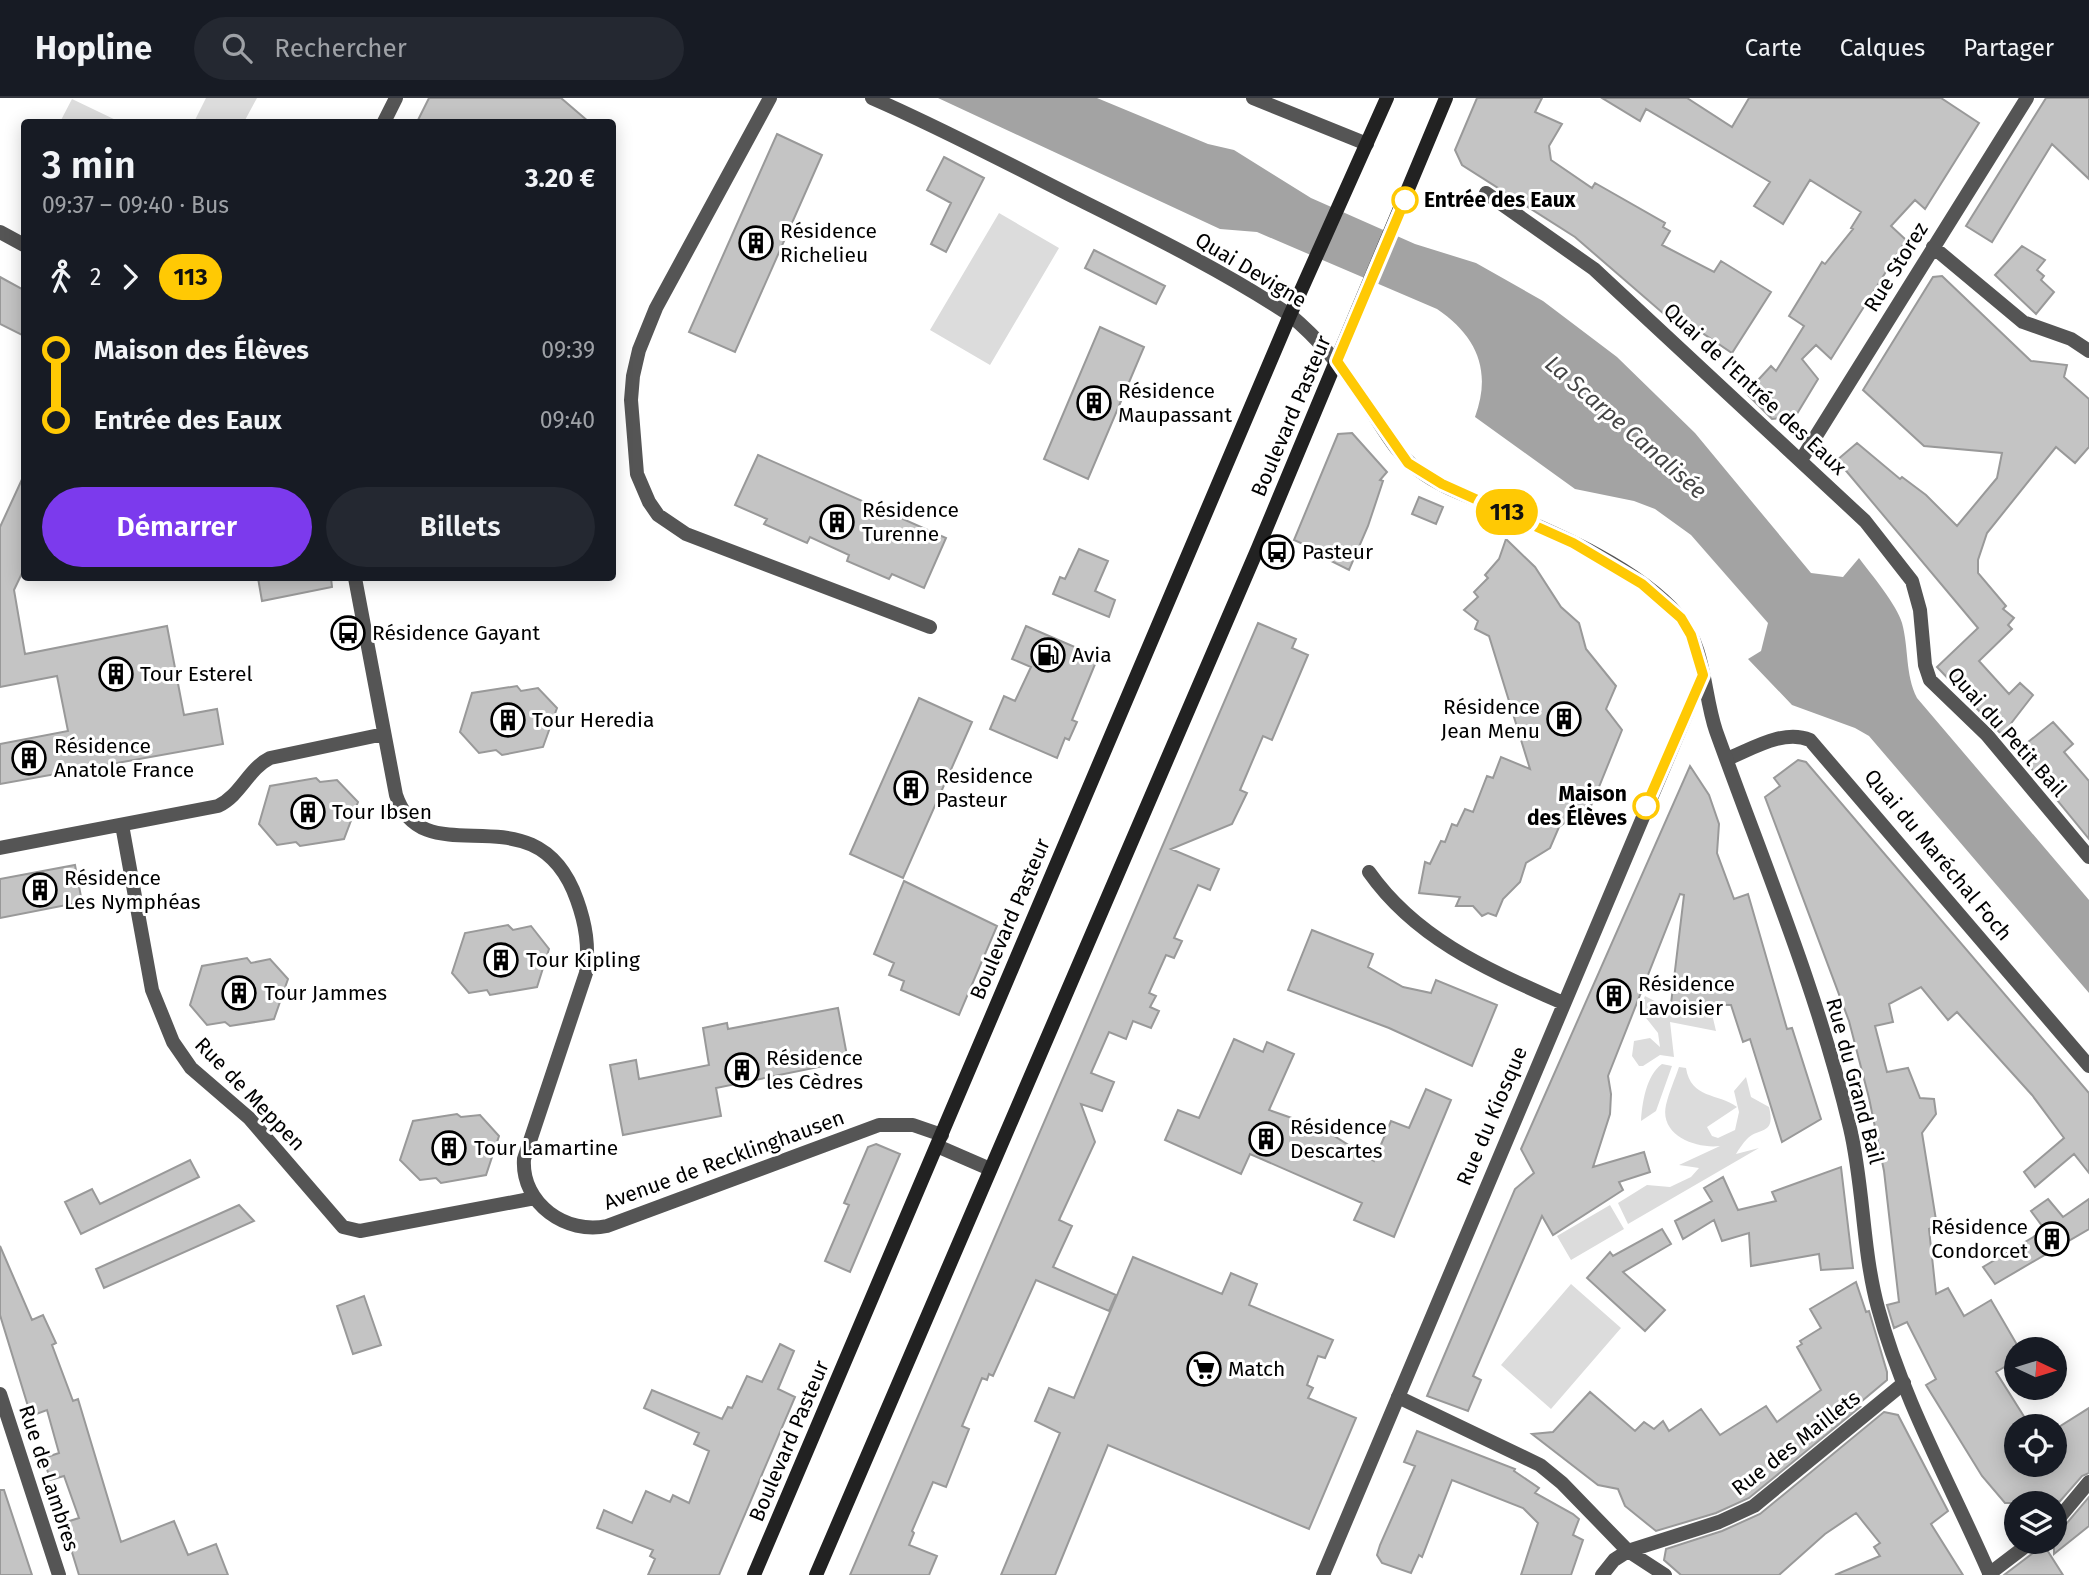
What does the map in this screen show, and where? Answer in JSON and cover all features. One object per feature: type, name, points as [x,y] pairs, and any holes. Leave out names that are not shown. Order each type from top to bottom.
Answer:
[{"type":"main road","name":"Boulevard Pasteur","points":[[754,1575],[1290,315],[1387,98]]},
{"type":"main road","name":"Boulevard Pasteur","points":[[816,1575],[1337,361],[1446,98]]},
{"type":"street","points":[[386,119],[396,98]]},
{"type":"street","points":[[770,98],[647,328],[633,376],[631,400],[637,474],[658,515],[686,534],[930,627]]},
{"type":"street","name":"Quai Devigne","points":[[872,98],[954,135],[1154,237],[1258,293],[1290,315],[1337,361],[1408,463],[1442,484],[1573,543],[1642,584],[1681,618],[1691,635],[1703,675]]},
{"type":"street","points":[[1254,98],[1367,144]]},
{"type":"street","name":"Rue Storez","points":[[1801,460],[2027,98]]},
{"type":"street","name":"Quai de l'Entrée des Eaux","points":[[1486,193],[1594,268],[1865,521],[1912,581],[1920,610],[1925,665]]},
{"type":"street","points":[[0,232],[21,243]]},
{"type":"street","points":[[1933,247],[2023,322],[2071,339],[2089,351]]},
{"type":"street","points":[[356,581],[400,806],[416,825],[439,834],[509,838],[533,844],[547,852],[560,867],[582,913],[588,942],[586,973],[524,1159],[526,1181],[535,1198]]},
{"type":"street","name":"Quai du Petit Bail","points":[[1925,665],[1937,689],[1987,736],[2089,857]]},
{"type":"street","name":"Rue du Grand Bail","points":[[1703,675],[1715,727],[1831,1056],[1855,1150],[1875,1294],[1904,1383],[1989,1574]]},
{"type":"street","name":"Rue du Kiosque","points":[[1323,1575],[1703,675]]},
{"type":"street","points":[[0,848],[218,806],[234,796],[255,769],[270,758],[384,734]]},
{"type":"street","name":"Quai du Maréchal Foch","points":[[1727,759],[1791,735],[1800,736],[1815,744],[2089,1066]]},
{"type":"street","name":"Rue de Meppen","points":[[122,825],[152,990],[173,1042],[204,1082],[249,1118],[343,1227],[360,1231],[535,1198]]},
{"type":"street","points":[[1368,872],[1394,905],[1435,939],[1487,968],[1563,1003]]},
{"type":"street","name":"Avenue de Recklinghausen","points":[[535,1198],[562,1221],[575,1227],[597,1228],[878,1125],[913,1125],[990,1169]]},
{"type":"street","name":"Rue des Maillets","points":[[1628,1551],[1719,1522],[1754,1506],[1904,1383]]},
{"type":"street","name":"Rue de Lambres","points":[[0,1394],[59,1575]]},
{"type":"street","points":[[1398,1396],[1540,1465],[1562,1483],[1628,1551],[1665,1575]]},
{"type":"street","points":[[2067,1511],[2089,1482]]},
{"type":"street","points":[[1602,1575],[1614,1560],[1628,1551]]},
{"type":"street","points":[[1989,1574],[2015,1554]]},
{"type":"shaded area","points":[[206,98],[257,98],[246,119],[196,119]]},
{"type":"shaded area","points":[[72,99],[114,119],[62,119]]},
{"type":"shaded area","points":[[999,213],[1059,248],[990,365],[930,330]]},
{"type":"shaded area","points":[[1645,996],[1666,1007],[1712,1014],[1716,1031],[1670,1022],[1674,1057],[1660,1055],[1639,1066],[1632,1056],[1634,1041],[1650,1038],[1660,1047],[1658,1033],[1639,1009]]},
{"type":"shaded area","points":[[1662,1064],[1672,1066],[1656,1111],[1641,1121],[1649,1082]]},
{"type":"shaded area","points":[[1679,1067],[1686,1068],[1693,1085],[1699,1090],[1737,1107],[1707,1127],[1712,1136],[1718,1138],[1735,1130],[1739,1112],[1734,1091],[1746,1077],[1751,1097],[1769,1107],[1770,1123],[1768,1127],[1747,1139],[1736,1154],[1759,1148],[1628,1224],[1618,1203],[1647,1185],[1670,1187],[1691,1177],[1699,1168],[1679,1165],[1720,1146],[1691,1143],[1668,1125],[1666,1105]]},
{"type":"shaded area","points":[[1610,1205],[1624,1229],[1571,1260],[1557,1236]]},
{"type":"shaded area","points":[[1571,1284],[1621,1328],[1551,1409],[1501,1365]]},
{"type":"water","name":"La Scarpe Canalisée","points":[[938,98],[1097,98],[1208,144],[1234,150],[1311,198],[1415,244],[1476,263],[1543,301],[1617,357],[1695,433],[1811,573],[1843,577],[1859,558],[1877,581],[1895,607],[1902,623],[1911,680],[1917,698],[2089,900],[2089,993],[1869,736],[1855,728],[1792,705],[1748,659],[1761,651],[1768,623],[1691,535],[1655,509],[1634,501],[1575,489],[1475,417],[1482,385],[1477,356],[1462,331],[1437,309],[1257,232],[1220,229]]},
{"type":"building","points":[[429,98],[561,98],[586,119],[418,119]]},
{"type":"building","points":[[1477,98],[1542,98],[1535,112],[1562,124],[1549,146],[1551,160],[1592,188],[1595,183],[1665,223],[1663,227],[1670,231],[1662,245],[1714,272],[1721,261],[1771,292],[1732,353],[1683,320],[1679,327],[1575,237],[1462,165],[1455,150]]},
{"type":"building","points":[[1602,98],[1687,98],[1732,127],[1749,98],[1941,98],[1979,123],[1925,209],[1915,200],[1891,226],[1906,240],[1831,359],[1816,345],[1802,359],[1818,379],[1795,417],[1772,419],[1746,393],[1771,366],[1776,371],[1804,326],[1789,316],[1822,262],[1825,264],[1853,229],[1851,228],[1861,212],[1810,180],[1783,224],[1754,206],[1770,182],[1646,109],[1640,121]]},
{"type":"building","points":[[2046,98],[2089,98],[2089,179],[2052,144],[1992,242],[1966,226]]},
{"type":"building","name":"Résidence Richelieu","points":[[777,134],[822,155],[735,352],[689,332]]},
{"type":"building","points":[[944,157],[984,178],[946,252],[931,244],[951,203],[927,190]]},
{"type":"building","points":[[2022,246],[2045,260],[2037,270],[2044,276],[2041,280],[2054,292],[2036,314],[1995,275]]},
{"type":"building","points":[[1094,250],[1165,286],[1156,304],[1085,268]]},
{"type":"building","points":[[1942,276],[2031,361],[2067,365],[2064,377],[2089,399],[2089,447],[2075,463],[2056,447],[1987,533],[1978,560],[1978,573],[2006,606],[2003,609],[2014,618],[2008,625],[2012,629],[1979,661],[2009,694],[2020,683],[2033,695],[2002,735],[1937,667],[1978,628],[1837,460],[1857,443],[1900,479],[1902,477],[1926,495],[1957,526],[1997,478],[2002,453],[1924,446],[1863,390],[1933,277]]},
{"type":"building","points":[[0,277],[21,288],[21,334],[0,324]]},
{"type":"building","name":"Résidence Maupassant","points":[[1100,327],[1144,347],[1088,479],[1044,459]]},
{"type":"building","points":[[1352,433],[1387,472],[1380,480],[1383,481],[1368,526],[1349,570],[1331,561],[1332,557],[1294,540],[1338,434]]},
{"type":"building","name":"Résidence Turenne","points":[[758,455],[946,538],[924,588],[892,574],[889,579],[847,561],[849,555],[810,537],[807,543],[764,524],[767,519],[735,505]]},
{"type":"building","name":"Tour Esterel","points":[[21,482],[21,575],[14,590],[25,654],[167,626],[184,715],[217,709],[223,744],[0,784],[0,744],[68,731],[57,676],[0,687],[0,527]]},
{"type":"building","points":[[1419,497],[1443,507],[1436,524],[1412,514]]},
{"type":"building","name":"Résidence Jean Menu","points":[[1506,539],[1535,567],[1561,607],[1579,623],[1586,649],[1616,686],[1606,709],[1622,730],[1599,787],[1604,793],[1593,801],[1585,820],[1574,816],[1559,827],[1550,848],[1526,863],[1520,882],[1503,899],[1496,916],[1488,913],[1482,916],[1473,906],[1456,906],[1460,897],[1419,893],[1425,862],[1430,864],[1441,841],[1445,842],[1452,824],[1457,826],[1465,809],[1473,812],[1487,776],[1493,778],[1501,757],[1530,769],[1489,636],[1475,629],[1478,621],[1464,610],[1478,597],[1474,592],[1488,578],[1485,575],[1499,559]]},
{"type":"building","points":[[1079,549],[1108,561],[1095,591],[1115,600],[1109,617],[1053,594],[1060,577],[1065,579]]},
{"type":"building","points":[[259,581],[331,581],[332,587],[262,601]]},
{"type":"building","points":[[1258,623],[1296,639],[1292,648],[1308,655],[1272,740],[1263,736],[1240,790],[1247,793],[1232,824],[1171,849],[1219,869],[1210,890],[1198,885],[1174,938],[1182,941],[1174,958],[1166,955],[1149,993],[1156,996],[1150,1007],[1159,1011],[1151,1028],[1133,1021],[1126,1039],[1109,1032],[1091,1073],[1114,1082],[1102,1111],[1081,1104],[1095,1142],[1059,1220],[1072,1226],[1053,1267],[1116,1295],[1109,1311],[1036,1280],[993,1376],[989,1374],[987,1380],[982,1378],[962,1426],[969,1429],[946,1487],[933,1482],[912,1531],[914,1533],[909,1545],[937,1556],[929,1575],[850,1575]]},
{"type":"building","points":[[1026,626],[1098,657],[1072,720],[1077,722],[1069,740],[1065,738],[1057,758],[990,729],[1004,696],[1015,701],[1031,667],[1012,659]]},
{"type":"building","name":"Tour Heredia","points":[[517,686],[521,691],[538,688],[557,708],[543,747],[502,755],[496,750],[479,753],[460,732],[472,693]]},
{"type":"building","name":"Residence Pasteur","points":[[919,698],[972,722],[903,878],[850,854]]},
{"type":"building","points":[[2053,722],[2073,744],[2064,752],[2089,781],[2089,839],[2017,751]]},
{"type":"building","points":[[1798,760],[1806,762],[2089,1093],[2089,1173],[2074,1154],[2035,1187],[2024,1172],[2064,1138],[2032,1095],[1957,1012],[1948,1020],[1921,987],[1889,1004],[1893,1022],[1875,1026],[1887,1072],[1908,1068],[1920,1098],[1934,1099],[1936,1114],[1922,1133],[1937,1226],[1929,1229],[1936,1294],[1948,1288],[1964,1316],[1991,1300],[2013,1337],[2004,1337],[2004,1367],[1996,1372],[2004,1385],[2004,1400],[2014,1400],[2022,1414],[2004,1414],[2004,1477],[2067,1477],[2067,1422],[2089,1408],[2089,1473],[2082,1476],[2067,1493],[2067,1491],[2004,1491],[2004,1502],[1982,1476],[1926,1385],[1936,1379],[1907,1322],[1894,1328],[1887,1305],[1899,1302],[1884,1171],[1869,1098],[1849,1021],[1765,797],[1780,786],[1774,778]]},
{"type":"building","name":"Résidence Lavoisier","points":[[1690,766],[1709,795],[1719,824],[1717,853],[1734,899],[1748,894],[1787,1029],[1792,1028],[1821,1119],[1782,1142],[1750,1039],[1743,1042],[1731,1005],[1671,1004],[1684,895],[1680,894],[1608,1076],[1610,1114],[1593,1167],[1644,1152],[1650,1172],[1619,1182],[1623,1190],[1553,1235],[1542,1216],[1473,1376],[1481,1380],[1468,1411],[1427,1396],[1515,1189],[1534,1173],[1521,1149]]},
{"type":"building","name":"Tour Ibsen","points":[[316,778],[320,782],[337,780],[358,802],[344,839],[300,846],[296,842],[277,845],[259,824],[270,786]]},
{"type":"building","name":"Résidence Les Nymphéas","points":[[75,865],[82,902],[0,918],[0,879]]},
{"type":"building","points":[[904,881],[997,926],[959,1015],[901,990],[904,981],[889,975],[894,963],[874,954]]},
{"type":"building","name":"Tour Kipling","points":[[508,925],[513,930],[531,926],[549,949],[537,987],[490,995],[487,990],[469,993],[452,973],[465,933]]},
{"type":"building","points":[[1312,930],[1373,954],[1368,967],[1403,987],[1431,993],[1436,980],[1497,1005],[1472,1066],[1389,1028],[1288,990]]},
{"type":"building","name":"Tour Jammes","points":[[247,958],[251,963],[270,959],[288,979],[274,1019],[230,1026],[225,1022],[207,1025],[190,1005],[202,966]]},
{"type":"building","name":"Résidence les Cèdres","points":[[838,1008],[848,1061],[716,1088],[721,1116],[623,1135],[610,1065],[636,1060],[639,1079],[709,1065],[703,1028],[727,1023],[728,1029]]},
{"type":"building","name":"Résidence Descartes","points":[[1234,1039],[1263,1052],[1267,1042],[1294,1054],[1269,1110],[1323,1129],[1374,1161],[1391,1121],[1409,1128],[1426,1089],[1451,1100],[1394,1237],[1354,1220],[1362,1203],[1250,1154],[1241,1174],[1165,1140],[1178,1110],[1199,1118]]},
{"type":"building","name":"Tour Lamartine","points":[[457,1114],[461,1117],[480,1115],[499,1136],[486,1175],[441,1183],[436,1178],[420,1180],[400,1160],[413,1121]]},
{"type":"building","points":[[876,1144],[900,1154],[850,1272],[825,1261],[849,1205],[844,1203],[868,1147]]},
{"type":"building","points":[[190,1160],[199,1177],[81,1234],[65,1202],[92,1189],[100,1204]]},
{"type":"building","points":[[1841,1167],[1853,1268],[1821,1270],[1819,1254],[1751,1266],[1749,1233],[1722,1241],[1714,1220],[1683,1239],[1675,1221],[1712,1201],[1704,1188],[1723,1177],[1738,1210],[1776,1201],[1772,1192]]},
{"type":"building","name":"Résidence Condorcet","points":[[2048,1199],[2063,1217],[2089,1199],[2089,1229],[1995,1284],[1983,1267],[2045,1230],[2031,1211]]},
{"type":"building","points":[[239,1205],[254,1221],[104,1288],[96,1269]]},
{"type":"building","points":[[1662,1229],[1671,1244],[1623,1272],[1665,1310],[1645,1331],[1587,1278],[1610,1252],[1613,1256]]},
{"type":"building","points":[[0,1246],[32,1320],[43,1315],[56,1343],[52,1345],[73,1401],[78,1399],[121,1542],[174,1521],[188,1555],[216,1544],[228,1575],[79,1575],[63,1523],[79,1518],[64,1476],[50,1480],[44,1458],[59,1453],[47,1410],[31,1416],[0,1315]]},
{"type":"building","name":"Match","points":[[1133,1257],[1222,1294],[1231,1273],[1257,1284],[1249,1305],[1333,1340],[1325,1358],[1318,1356],[1307,1385],[1313,1388],[1308,1398],[1356,1418],[1309,1529],[1108,1445],[1055,1575],[1001,1575],[1060,1433],[1035,1421],[1049,1388],[1074,1398]]},
{"type":"building","points":[[1856,1282],[1866,1312],[1869,1311],[1887,1380],[1856,1406],[1860,1407],[1749,1498],[1716,1513],[1656,1531],[1625,1506],[1618,1489],[1598,1485],[1532,1434],[1553,1432],[1590,1392],[1635,1431],[1644,1422],[1654,1429],[1663,1421],[1669,1431],[1701,1409],[1720,1435],[1766,1406],[1777,1422],[1821,1390],[1797,1347],[1802,1344],[1800,1341],[1821,1328],[1810,1309]]},
{"type":"building","points":[[364,1296],[381,1345],[353,1354],[337,1306]]},
{"type":"building","points":[[780,1344],[794,1351],[778,1389],[795,1397],[719,1575],[648,1575],[655,1559],[650,1556],[653,1550],[597,1528],[604,1510],[632,1523],[646,1491],[670,1502],[673,1495],[689,1503],[709,1451],[694,1444],[699,1433],[644,1408],[652,1390],[722,1419],[728,1407],[732,1408],[747,1376],[762,1382]]},
{"type":"building","points":[[1884,1412],[1898,1415],[1948,1511],[1931,1524],[1963,1575],[1835,1575],[1880,1556],[1874,1547],[1880,1543],[1856,1513],[1825,1534],[1779,1575],[1681,1575],[1664,1560],[1666,1549],[1722,1531],[1760,1514]]},
{"type":"building","points":[[1417,1431],[1515,1469],[1514,1471],[1539,1488],[1535,1493],[1579,1519],[1573,1535],[1583,1540],[1571,1575],[1521,1575],[1538,1523],[1523,1508],[1452,1480],[1422,1557],[1419,1555],[1411,1573],[1382,1563],[1377,1555],[1380,1545],[1415,1466],[1404,1462]]},
{"type":"building","points":[[0,1490],[4,1490],[32,1575],[0,1575]]},
{"type":"building","points":[[2089,1497],[2089,1526],[2067,1544],[2067,1523]]},
{"type":"building","points":[[2032,1554],[2050,1554],[2063,1575],[2004,1575]]},
{"type":"bus line","name":"113","points":[[1405,200],[1337,361],[1366,401],[1395,449],[1423,475],[1573,543],[1608,562],[1642,584],[1681,618],[1691,635],[1703,675],[1646,806]]},
{"type":"place","name":"Entrée des Eaux","points":[[1405,200]]},
{"type":"place","name":"Résidence Richelieu","points":[[756,243]]},
{"type":"place","name":"Résidence Maupassant","points":[[1094,403]]},
{"type":"place","name":"Résidence Turenne","points":[[837,522]]},
{"type":"place","name":"Pasteur","points":[[1277,552]]},
{"type":"place","name":"Résidence Gayant","points":[[348,633]]},
{"type":"place","name":"Avia","points":[[1048,655]]},
{"type":"place","name":"Tour Esterel","points":[[116,674]]},
{"type":"place","name":"Résidence Jean Menu","points":[[1564,719]]},
{"type":"place","name":"Tour Heredia","points":[[508,720]]},
{"type":"place","name":"Résidence Anatole France","points":[[29,758]]},
{"type":"place","name":"Residence Pasteur","points":[[911,788]]},
{"type":"place","name":"Maison des Élèves","points":[[1646,806]]},
{"type":"place","name":"Tour Ibsen","points":[[308,812]]},
{"type":"place","name":"Résidence Les Nymphéas","points":[[40,890]]},
{"type":"place","name":"Tour Kipling","points":[[501,960]]},
{"type":"place","name":"Tour Jammes","points":[[239,993]]},
{"type":"place","name":"Résidence Lavoisier","points":[[1614,996]]},
{"type":"place","name":"Résidence les Cèdres","points":[[742,1070]]},
{"type":"place","name":"Résidence Descartes","points":[[1266,1139]]},
{"type":"place","name":"Tour Lamartine","points":[[449,1148]]},
{"type":"place","name":"Résidence Condorcet","points":[[2052,1239]]},
{"type":"place","name":"Match","points":[[1204,1369]]}]
